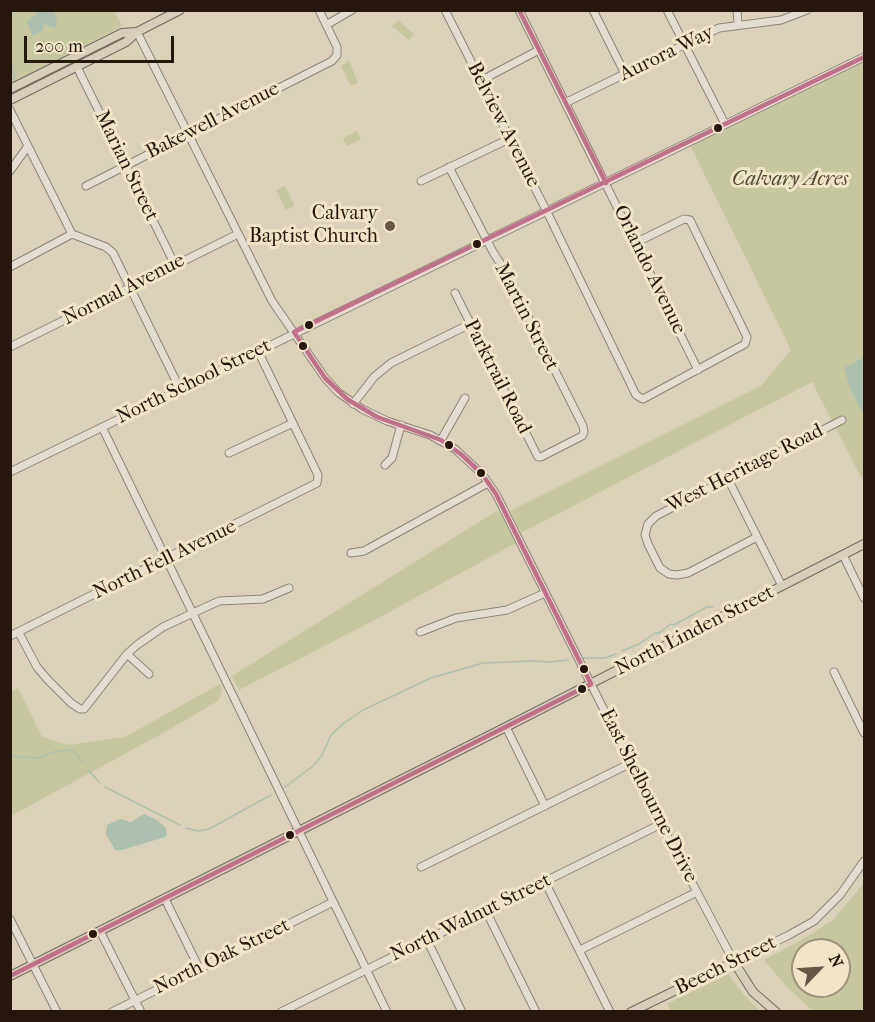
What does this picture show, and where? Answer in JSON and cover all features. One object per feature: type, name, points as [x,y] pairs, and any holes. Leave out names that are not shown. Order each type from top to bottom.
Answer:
[{"type":"main road","points":[[10,100],[126,42],[137,32],[180,10]]},
{"type":"main road","points":[[10,89],[122,33],[137,32]]},
{"type":"main road","name":"North Linden Street","points":[[10,976],[864,544]]},
{"type":"main road","points":[[734,962],[753,992],[776,1011]]},
{"type":"main road","name":"Beech Street","points":[[631,1011],[734,962]]},
{"type":"street","points":[[319,10],[326,25],[352,10]]},
{"type":"street","name":"Belview Avenue","points":[[445,10],[636,395],[645,398],[698,370]]},
{"type":"street","name":"Orlando Avenue","points":[[519,10],[698,370]]},
{"type":"street","points":[[593,10],[625,74]]},
{"type":"street","points":[[667,10],[724,124]]},
{"type":"street","points":[[736,10],[738,24]]},
{"type":"street","name":"Aurora Way","points":[[565,102],[719,28],[781,20],[807,10]]},
{"type":"street","name":"Bakewell Avenue","points":[[86,186],[332,61],[337,55],[337,47],[326,25]]},
{"type":"street","name":"East Shelbourne Drive","points":[[137,32],[272,301],[325,378],[353,404],[377,417],[441,440],[462,454],[488,483],[515,532],[661,824],[734,962]]},
{"type":"street","points":[[480,81],[539,50]]},
{"type":"street","name":"North School Street","points":[[10,472],[864,57]]},
{"type":"street","name":"Marian Street","points":[[77,67],[175,265]]},
{"type":"street","points":[[10,110],[72,234],[106,247],[112,252],[180,389]]},
{"type":"street","points":[[420,181],[509,139]]},
{"type":"street","points":[[10,171],[28,146]]},
{"type":"street","name":"Martin Street","points":[[449,168],[504,268],[583,426],[583,435],[542,457]]},
{"type":"street","points":[[635,243],[688,219],[738,317],[747,341],[698,370]]},
{"type":"street","points":[[10,267],[72,234]]},
{"type":"street","name":"Normal Avenue","points":[[10,347],[238,234]]},
{"type":"street","name":"Parktrail Road","points":[[455,293],[534,451],[538,457],[542,457]]},
{"type":"street","points":[[353,404],[374,377],[391,363],[470,324]]},
{"type":"street","points":[[229,453],[293,423],[258,351]]},
{"type":"street","points":[[441,440],[465,398]]},
{"type":"street","name":"West Heritage Road","points":[[758,537],[680,575],[669,574],[663,570],[653,555],[645,535],[653,518],[842,420]]},
{"type":"street","name":"North Fell Avenue","points":[[13,635],[314,486],[318,481],[318,475],[293,423]]},
{"type":"street","points":[[385,465],[392,458],[401,425]]},
{"type":"street","points":[[102,427],[387,1011]]},
{"type":"street","points":[[728,479],[782,586]]},
{"type":"street","points":[[351,553],[364,551],[488,483]]},
{"type":"street","points":[[843,555],[864,598]]},
{"type":"street","points":[[13,635],[59,692],[80,709],[86,708],[127,654],[150,635],[192,612],[219,601],[263,599],[289,588]]},
{"type":"street","points":[[420,632],[456,618],[507,610],[545,593]]},
{"type":"street","points":[[127,654],[149,674]]},
{"type":"street","points":[[834,672],[864,733]]},
{"type":"street","points":[[506,727],[545,806]]},
{"type":"street","points":[[421,867],[631,763]]},
{"type":"street","name":"North Walnut Street","points":[[281,1011],[661,824]]},
{"type":"street","name":"Beech Street","points":[[734,962],[814,921],[840,895],[864,861]]},
{"type":"street","points":[[545,882],[610,1011]]},
{"type":"street","points":[[580,951],[698,892]]},
{"type":"street","points":[[165,899],[200,968]]},
{"type":"street","name":"North Oak Street","points":[[112,1011],[333,902]]},
{"type":"street","points":[[486,911],[536,1011]]},
{"type":"street","points":[[10,919],[57,1011]]},
{"type":"street","points":[[100,932],[141,1011]]},
{"type":"street","points":[[427,940],[462,1011]]},
{"type":"green space","points":[[11,11],[114,11],[122,26],[11,84]]},
{"type":"green space","points":[[398,20],[414,34],[409,40],[392,26]]},
{"type":"green space","points":[[349,60],[358,83],[351,86],[341,66]]},
{"type":"green space","name":"Calvary Acres","points":[[862,62],[864,67],[864,476],[861,477],[812,382],[521,533],[510,511],[761,386],[791,350],[690,145]]},
{"type":"green space","points":[[357,131],[361,139],[347,146],[343,138]]},
{"type":"green space","points":[[285,186],[295,206],[286,210],[276,190]]},
{"type":"green space","points":[[498,510],[516,543],[239,690],[232,676]]},
{"type":"green space","points":[[220,684],[222,691],[218,701],[11,816],[11,692],[18,688],[42,737],[68,745],[125,737]]},
{"type":"green space","points":[[864,883],[864,1011],[813,1011],[799,998],[851,998],[851,938],[805,938],[833,920]]},
{"type":"green space","points":[[791,946],[791,991],[787,987],[764,960]]},
{"type":"green space","points":[[728,974],[760,1011],[671,1011],[667,1004]]},
{"type":"shaded area","points":[[37,10],[54,11],[57,21],[56,28],[43,24],[43,31],[33,36],[26,21],[35,16]]},
{"type":"shaded area","points":[[864,357],[864,415],[851,391],[844,368]]},
{"type":"shaded area","points":[[144,814],[165,827],[167,834],[165,837],[115,850],[106,834],[107,825],[120,819],[131,822]]},
{"type":"waterway","points":[[10,58],[15,77],[11,81]]},
{"type":"waterway","points":[[622,651],[659,633],[671,624],[674,625],[707,607],[713,607]]},
{"type":"waterway","points":[[583,658],[605,658],[616,654]]},
{"type":"waterway","points":[[285,787],[313,766],[322,755],[331,735],[344,723],[363,710],[431,678],[483,663],[568,660]]},
{"type":"waterway","points":[[10,756],[37,758],[57,751],[72,750],[83,762]]},
{"type":"waterway","points":[[89,771],[100,783]]},
{"type":"waterway","points":[[105,787],[180,825]]},
{"type":"waterway","points":[[186,828],[198,831],[209,829],[271,795]]},
{"type":"transit line","points":[[519,10],[606,183]]},
{"type":"transit line","points":[[294,332],[864,57]]},
{"type":"transit line","points":[[294,332],[325,378],[347,399],[377,417],[441,440],[462,455],[482,474],[496,494],[591,684]]},
{"type":"transit line","points":[[10,976],[591,684]]},
{"type":"place","name":"Calvary Baptist Church","points":[[390,226]]}]
